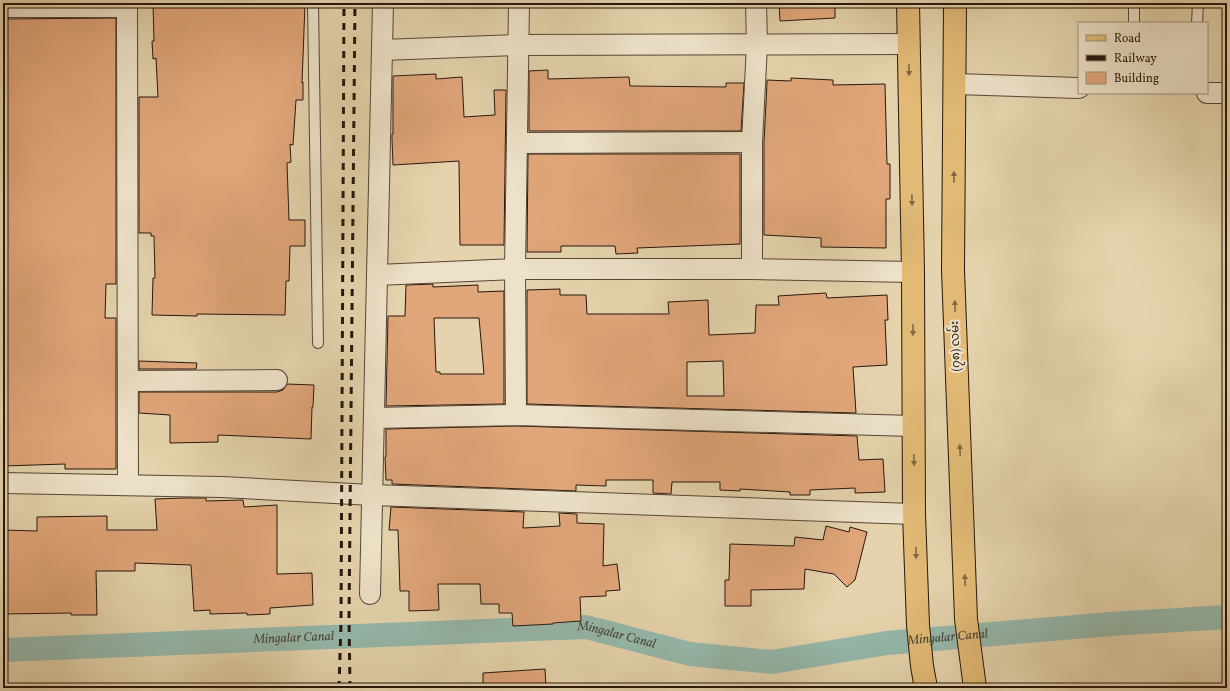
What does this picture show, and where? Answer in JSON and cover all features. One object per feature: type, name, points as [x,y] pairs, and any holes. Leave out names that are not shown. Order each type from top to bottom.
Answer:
[{"type":"main road","points":[[908,3],[913,272],[914,514],[918,625],[926,688]]},
{"type":"main road","name":"(၇၈) လမ်း","points":[[955,3],[953,270],[966,619],[975,688]]},
{"type":"street","points":[[370,594],[382,3]]},
{"type":"street","points":[[516,415],[515,269],[519,3]]},
{"type":"street","points":[[752,269],[752,142],[757,44],[756,3]]},
{"type":"street","points":[[3,7],[127,5],[128,485]]},
{"type":"street","points":[[382,50],[519,45],[908,44]]},
{"type":"street","points":[[955,84],[1078,88]]},
{"type":"street","points":[[1208,93],[1227,93]]},
{"type":"street","points":[[518,143],[752,142]]},
{"type":"street","points":[[377,275],[515,269],[752,269],[913,272]]},
{"type":"street","points":[[128,381],[276,380]]},
{"type":"street","points":[[374,418],[516,415],[914,426]]},
{"type":"street","points":[[3,484],[222,487],[372,495],[914,514]]},
{"type":"lane","points":[[313,3],[318,343]]},
{"type":"lane","points":[[1134,3],[1134,22]]},
{"type":"lane","points":[[1197,22],[1198,3]]},
{"type":"building","points":[[153,3],[305,4],[302,83],[303,82],[303,100],[296,100],[293,145],[290,144],[291,162],[287,163],[289,220],[305,220],[305,246],[290,246],[289,281],[286,281],[285,315],[152,315],[153,278],[155,278],[154,236],[151,236],[151,233],[139,233],[139,97],[158,97],[156,58],[153,59],[152,41],[154,41]]},
{"type":"building","points":[[779,3],[835,3],[835,18],[780,21]]},
{"type":"building","points":[[116,18],[116,284],[106,284],[105,318],[116,318],[116,469],[65,469],[65,464],[3,466],[3,19]]},
{"type":"building","points":[[548,70],[548,79],[629,77],[630,86],[726,87],[726,83],[744,83],[741,131],[529,131],[529,71]]},
{"type":"building","points":[[436,74],[436,79],[462,77],[464,117],[495,115],[494,90],[506,90],[504,245],[460,245],[459,161],[393,165],[393,76]]},
{"type":"building","points":[[791,78],[833,80],[833,85],[885,84],[887,164],[890,164],[890,199],[886,199],[886,248],[821,247],[821,238],[764,235],[764,142],[767,80],[791,81]]},
{"type":"building","points":[[528,154],[740,154],[740,244],[637,248],[638,253],[616,254],[615,246],[561,246],[561,252],[527,252]]},
{"type":"building","points":[[433,284],[433,287],[478,285],[478,292],[504,291],[504,404],[386,406],[388,316],[405,316],[406,285]],"holes":[[[434,318],[479,318],[484,374],[440,374],[440,372],[436,372]]]},
{"type":"building","points":[[560,289],[560,295],[586,295],[587,314],[669,314],[668,302],[708,300],[709,335],[755,333],[756,305],[779,305],[778,296],[826,293],[827,298],[887,295],[888,320],[885,320],[887,365],[853,367],[856,413],[527,404],[527,290]],"holes":[[[723,361],[724,396],[687,396],[687,362]]]},
{"type":"building","points":[[139,361],[197,363],[196,369],[139,369]]},
{"type":"building","points":[[287,384],[314,385],[311,439],[218,435],[218,442],[170,443],[170,415],[139,413],[139,392],[277,392],[283,390]]},
{"type":"building","points":[[516,426],[857,436],[859,460],[883,459],[885,492],[855,493],[855,488],[810,490],[810,495],[790,495],[790,492],[740,489],[740,491],[720,490],[720,482],[672,482],[671,494],[653,493],[653,480],[606,480],[606,486],[576,485],[576,491],[392,484],[392,480],[386,480],[386,429]]},
{"type":"building","points":[[206,498],[206,501],[243,500],[244,507],[277,505],[277,574],[312,573],[313,605],[270,608],[270,614],[210,614],[210,610],[194,611],[191,565],[135,563],[135,571],[96,571],[97,615],[71,615],[71,613],[3,614],[3,530],[37,531],[37,517],[107,516],[107,530],[157,530],[155,499]]},
{"type":"building","points":[[391,507],[524,512],[523,528],[560,526],[559,513],[577,514],[577,523],[604,524],[603,566],[617,564],[620,590],[606,591],[606,596],[580,597],[581,621],[553,624],[513,626],[512,613],[499,613],[499,604],[481,604],[480,584],[438,584],[439,610],[409,611],[409,591],[400,591],[398,530],[389,530]]},
{"type":"building","points":[[826,526],[849,532],[850,527],[867,532],[855,580],[847,587],[834,574],[805,569],[804,589],[751,590],[751,606],[725,606],[725,580],[729,580],[730,544],[794,546],[795,537],[823,540]]},
{"type":"building","points":[[545,669],[546,688],[483,688],[483,673]]},
{"type":"waterway","name":"Mingalar Canal","points":[[3,650],[586,627],[690,654],[772,662],[887,643],[1111,624],[1227,617]]},
{"type":"railway","points":[[339,688],[341,623],[344,3]]},
{"type":"railway","points":[[350,688],[349,618],[355,3]]}]
